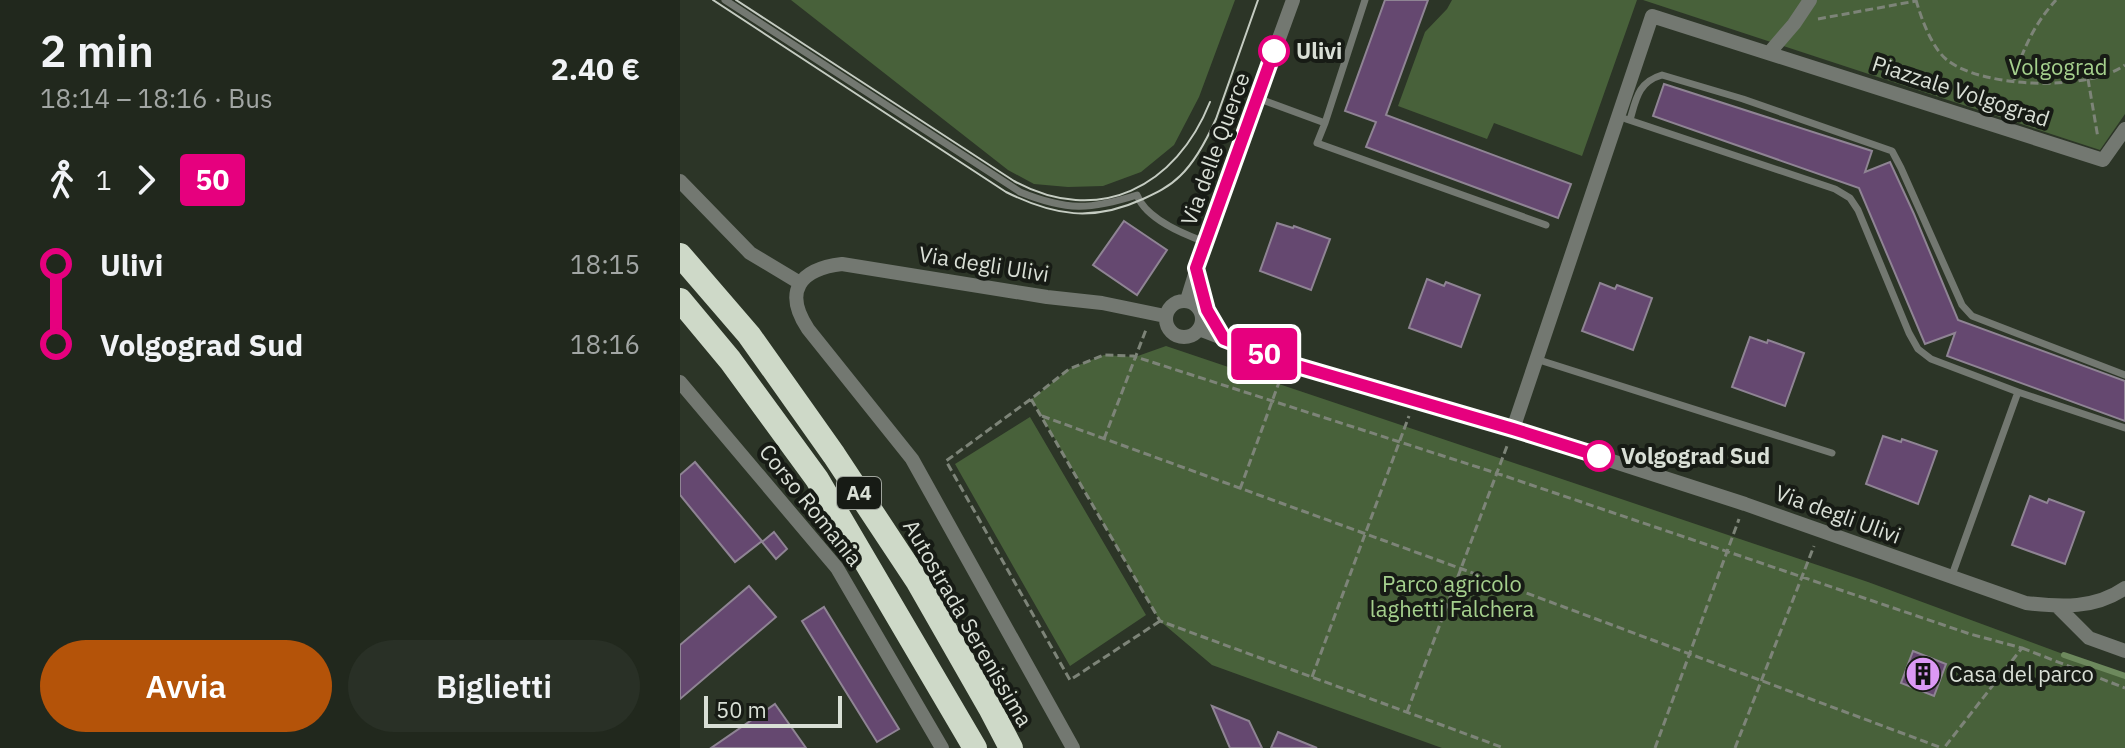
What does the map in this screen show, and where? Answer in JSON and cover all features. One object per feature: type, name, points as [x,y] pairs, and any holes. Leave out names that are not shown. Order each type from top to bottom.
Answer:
[{"type":"highway","name":"Autostrada Serenissima","points":[[680,255],[749,335],[834,455],[918,582],[1011,748]]},
{"type":"highway","name":"A4","points":[[680,300],[730,360],[817,479],[975,748]]},
{"type":"street","name":"Via delle Querce","points":[[1187,300],[1293,0]]},
{"type":"street","points":[[1769,53],[1810,0]]},
{"type":"street","name":"Piazzale Volgograd","points":[[1624,118],[1652,16],[2103,160]]},
{"type":"street","points":[[1513,429],[1624,118]]},
{"type":"street","points":[[2103,160],[2125,129]]},
{"type":"street","points":[[680,181],[750,253],[800,283],[796,302],[801,318],[912,459],[1073,748]]},
{"type":"street","name":"Via degli Ulivi","points":[[800,283],[813,270],[842,264],[1102,303],[1159,315]]},
{"type":"street","points":[[1196,268],[1207,310],[1224,339]]},
{"type":"street","points":[[1187,300],[1196,303],[1203,320],[1192,336],[1182,337],[1173,334],[1159,315],[1177,301],[1187,300]]},
{"type":"street","name":"Via degli Ulivi","points":[[1199,329],[1287,363],[1513,429],[1745,504],[2026,603],[2058,607],[2089,603],[2125,588]]},
{"type":"street","name":"Corso Romania","points":[[680,382],[837,568],[942,748]]},
{"type":"street","points":[[2058,607],[2089,638],[2125,651]]},
{"type":"lane","points":[[725,0],[1020,192],[1052,203],[1088,207],[1137,195],[1148,212],[1186,235],[1205,242]]},
{"type":"lane","points":[[1365,0],[1317,143],[1546,225]]},
{"type":"lane","points":[[2125,375],[1972,316],[1962,305],[1892,151],[1743,99],[1662,75],[1652,78],[1638,92],[1624,118],[1835,189],[1850,198],[1858,210],[1909,333],[1918,349],[1931,359],[2125,428]]},
{"type":"lane","points":[[1257,98],[1325,123]]},
{"type":"lane","points":[[1536,359],[1832,453]]},
{"type":"lane","points":[[1951,578],[2018,392]]},
{"type":"path","points":[[1794,24],[1916,0],[1923,24],[1943,58],[1963,70],[1988,78],[2040,83],[2088,79],[2116,72],[2125,65]]},
{"type":"path","points":[[2014,80],[2035,27],[2056,0]]},
{"type":"path","points":[[2088,79],[2103,160]]},
{"type":"path","points":[[1104,439],[1134,356],[1159,315]]},
{"type":"path","points":[[1160,621],[1070,680],[946,461],[1069,369],[1104,355],[1134,356],[1496,473],[1970,634],[2022,648],[2125,688]]},
{"type":"path","points":[[1240,489],[1287,363]]},
{"type":"path","points":[[1031,399],[1160,621],[1504,748]]},
{"type":"path","points":[[1312,677],[1415,401]]},
{"type":"path","points":[[1042,416],[1943,748],[2022,648]]},
{"type":"path","points":[[1407,712],[1513,429]]},
{"type":"path","points":[[1655,748],[1745,504]]},
{"type":"path","points":[[1735,748],[1819,531]]},
{"type":"path","points":[[1950,739],[1955,748]]},
{"type":"green space","points":[[791,0],[1235,0],[1199,97],[1174,145],[1141,172],[1103,186],[1068,187],[1034,184],[1008,170]]},
{"type":"green space","points":[[1452,0],[1637,0],[1582,156],[1494,123],[1487,139],[1398,106],[1425,32]]},
{"type":"green space","name":"Volgograd","points":[[1643,0],[2125,0],[2125,114],[2100,150]]},
{"type":"green space","name":"Parco agricolo laghetti Falchera","points":[[1166,346],[1868,582],[2125,677],[2125,748],[1442,748],[1212,665],[1160,621],[1032,399],[1069,369],[1104,355],[1135,357]]},
{"type":"green space","points":[[1030,417],[1146,615],[1070,666],[955,464]]},
{"type":"building","points":[[1385,0],[1428,0],[1386,115],[1571,184],[1558,218],[1366,147],[1376,122],[1345,111]]},
{"type":"building","points":[[1664,84],[1872,151],[1865,172],[1890,162],[1958,320],[2125,381],[2125,421],[1947,356],[1955,333],[1925,344],[1859,188],[1653,116]]},
{"type":"building","points":[[1124,221],[1167,250],[1137,295],[1093,265]]},
{"type":"building","points":[[1277,223],[1330,239],[1311,290],[1260,271]]},
{"type":"building","points":[[1427,279],[1444,286],[1446,282],[1480,295],[1461,347],[1409,328]]},
{"type":"building","points":[[1600,283],[1615,289],[1617,285],[1652,298],[1633,350],[1582,331]]},
{"type":"building","points":[[1750,337],[1804,353],[1785,406],[1732,387]]},
{"type":"building","points":[[1883,436],[1937,451],[1918,504],[1866,484]]},
{"type":"building","points":[[695,462],[762,541],[735,562],[680,495],[680,475]]},
{"type":"building","points":[[2030,496],[2047,503],[2049,499],[2084,512],[2065,564],[2012,545]]},
{"type":"building","points":[[774,532],[787,549],[776,559],[762,542]]},
{"type":"building","points":[[749,586],[776,617],[680,699],[680,645]]},
{"type":"building","points":[[824,607],[899,729],[877,742],[802,621]]},
{"type":"building","name":"Casa del parco","points":[[1913,651],[1946,664],[1934,696],[1901,683]]},
{"type":"building","points":[[775,704],[806,748],[711,748]]},
{"type":"building","points":[[1212,706],[1249,721],[1262,748],[1230,748]]},
{"type":"building","points":[[1278,732],[1317,748],[1271,748]]},
{"type":"waterway","points":[[2064,655],[2125,676]]},
{"type":"tram line","points":[[713,0],[1006,192],[1057,211],[1074,213],[1107,211],[1125,206],[1167,187],[1191,164],[1216,119],[1258,0]]},
{"type":"tram line","points":[[736,0],[1014,181],[1045,194],[1076,200],[1104,199],[1131,191],[1177,157],[1195,132],[1210,102]]},
{"type":"bus line","name":"50","points":[[1274,51],[1196,268],[1207,310],[1224,339],[1287,363],[1599,456]]},
{"type":"place","name":"Ulivi","points":[[1274,51]]},
{"type":"place","name":"Volgograd Sud","points":[[1599,456]]},
{"type":"place","name":"Casa del parco","points":[[1923,674]]}]
